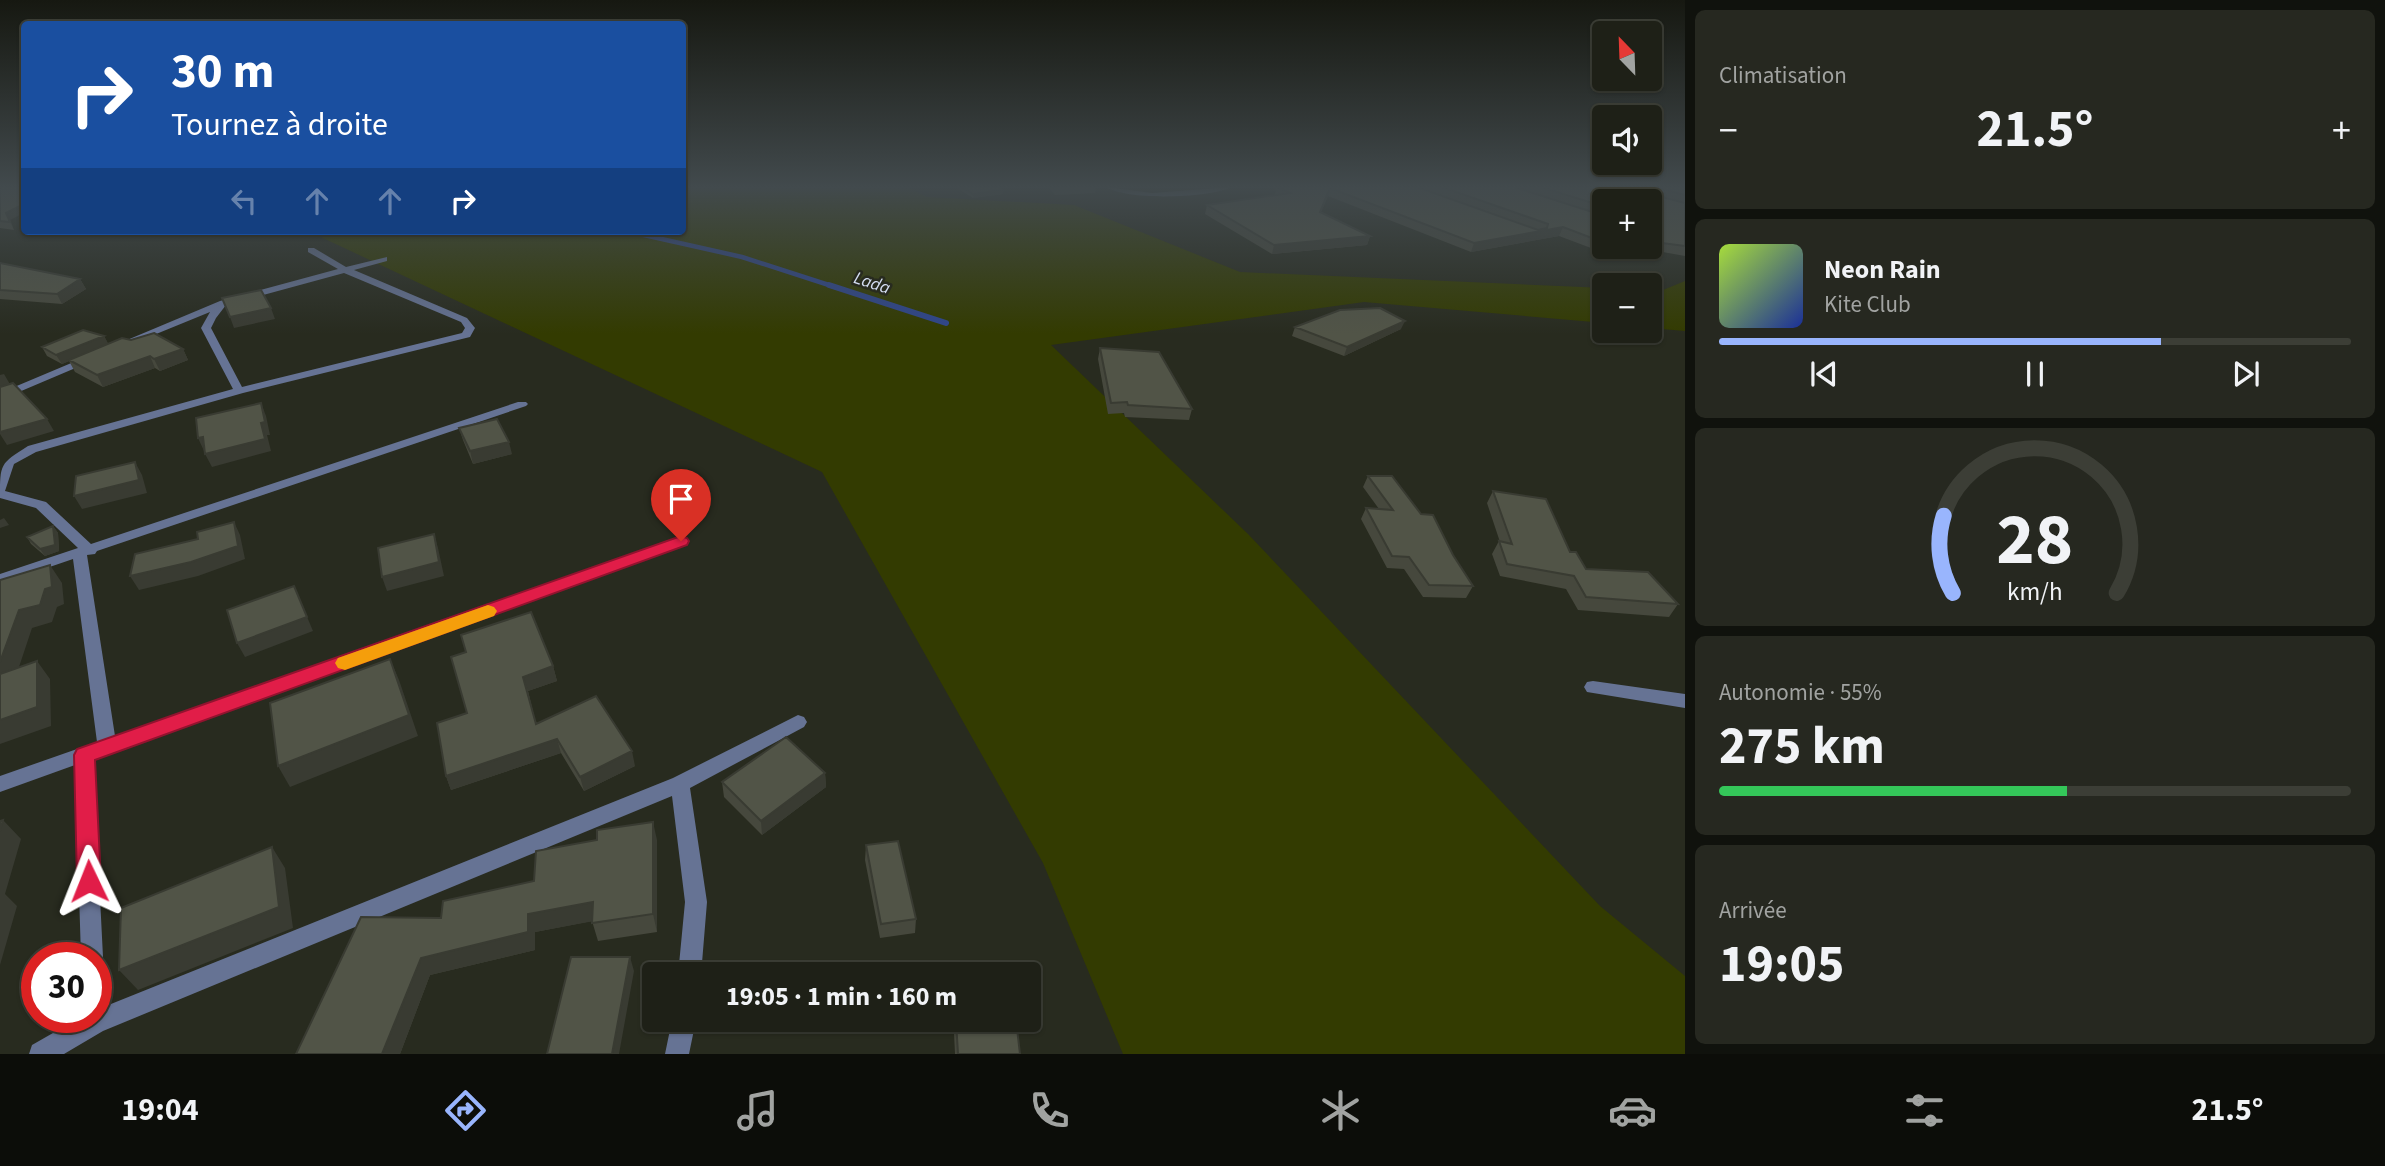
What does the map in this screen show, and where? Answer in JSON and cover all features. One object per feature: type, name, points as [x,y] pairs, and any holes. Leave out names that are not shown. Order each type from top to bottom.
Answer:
[{"type":"street","points":[[107,747],[85,552],[41,505],[0,492],[4,460],[32,449],[239,391],[466,335],[470,328],[464,320],[346,270],[311,250]]},
{"type":"street","points":[[105,351],[223,303],[384,259]]},
{"type":"street","points":[[223,303],[206,328],[239,391]]},
{"type":"street","points":[[0,397],[93,356]]},
{"type":"street","points":[[0,579],[522,404]]},
{"type":"street","points":[[0,784],[681,541]]},
{"type":"street","points":[[1593,687],[1685,701]]},
{"type":"street","points":[[112,1012],[680,784],[798,722]]},
{"type":"street","points":[[84,755],[91,942]]},
{"type":"street","points":[[680,784],[696,902],[690,962]]},
{"type":"street","points":[[677,1054],[682,1032]]},
{"type":"street","points":[[41,1054],[73,1033]]},
{"type":"green space","points":[[319,236],[1151,236],[1240,272],[1592,287],[1592,322],[1364,302],[1051,345],[1248,534],[1600,906],[1685,976],[1685,1054],[1123,1054],[1043,863],[822,472]]},
{"type":"green space","points":[[1685,281],[1685,331],[1662,329],[1663,290]]},
{"type":"building","points":[[1259,236],[1368,236],[1274,245]]},
{"type":"building","points":[[1456,236],[1512,236],[1474,243]]},
{"type":"building","points":[[1662,236],[1685,236],[1685,246],[1662,243]]},
{"type":"building","points":[[0,263],[80,279],[57,294],[0,290]]},
{"type":"building","points":[[261,290],[271,308],[230,317],[222,298]]},
{"type":"building","points":[[1380,308],[1405,321],[1347,347],[1295,327],[1340,310]]},
{"type":"building","points":[[83,330],[104,336],[56,355],[42,347]]},
{"type":"building","points":[[154,333],[183,349],[154,359],[150,356],[97,375],[69,360],[122,338],[131,340]]},
{"type":"building","points":[[1100,348],[1159,352],[1192,409],[1128,405],[1127,402],[1111,403]]},
{"type":"building","points":[[13,383],[47,419],[0,432],[0,387]]},
{"type":"building","points":[[261,403],[265,422],[261,423],[265,439],[205,454],[203,437],[198,438],[196,418]]},
{"type":"building","points":[[497,419],[509,442],[470,451],[459,428]]},
{"type":"building","points":[[135,462],[139,480],[74,496],[76,476]]},
{"type":"building","points":[[1368,476],[1392,476],[1421,514],[1433,515],[1453,555],[1473,586],[1429,585],[1409,557],[1392,556],[1366,508],[1393,510]]},
{"type":"building","points":[[1493,491],[1546,499],[1570,552],[1576,552],[1586,569],[1648,572],[1678,604],[1586,597],[1574,576],[1507,564],[1499,541],[1512,544]]},
{"type":"building","points":[[234,522],[238,546],[191,562],[130,576],[135,554],[198,539],[197,532]]},
{"type":"building","points":[[53,526],[55,545],[40,549],[27,537]]},
{"type":"building","points":[[434,534],[439,562],[382,577],[378,548]]},
{"type":"building","points":[[50,565],[52,587],[45,589],[40,605],[19,610],[0,662],[0,580]]},
{"type":"building","points":[[294,586],[307,617],[237,643],[227,610]]},
{"type":"building","points":[[531,612],[553,666],[523,677],[536,724],[596,696],[632,751],[580,777],[557,739],[446,776],[437,723],[467,713],[451,657],[466,652],[461,635]]},
{"type":"building","points":[[390,659],[409,715],[278,766],[270,703]]},
{"type":"building","points":[[37,661],[37,707],[0,720],[0,674]]},
{"type":"building","points":[[786,737],[825,773],[761,821],[722,782]]},
{"type":"building","points":[[653,822],[653,914],[592,923],[593,902],[528,914],[528,932],[421,958],[382,1054],[296,1054],[361,917],[441,918],[443,901],[534,881],[536,851],[597,840],[597,830]]},
{"type":"building","points":[[898,841],[916,919],[881,924],[866,845]]},
{"type":"building","points":[[272,847],[279,907],[119,970],[121,908]]},
{"type":"building","points":[[571,957],[630,957],[612,1054],[547,1054]]},
{"type":"building","points":[[957,1032],[1017,1032],[1020,1054],[958,1054]]},
{"type":"waterway","name":"Lada","points":[[649,236],[742,257],[835,287]]},
{"type":"waterway","name":"Lada","points":[[829,285],[946,323]]},
{"type":"slow traffic","points":[[345,663],[488,611]]},
{"type":"route","points":[[89,881],[84,755],[681,541]]}]
